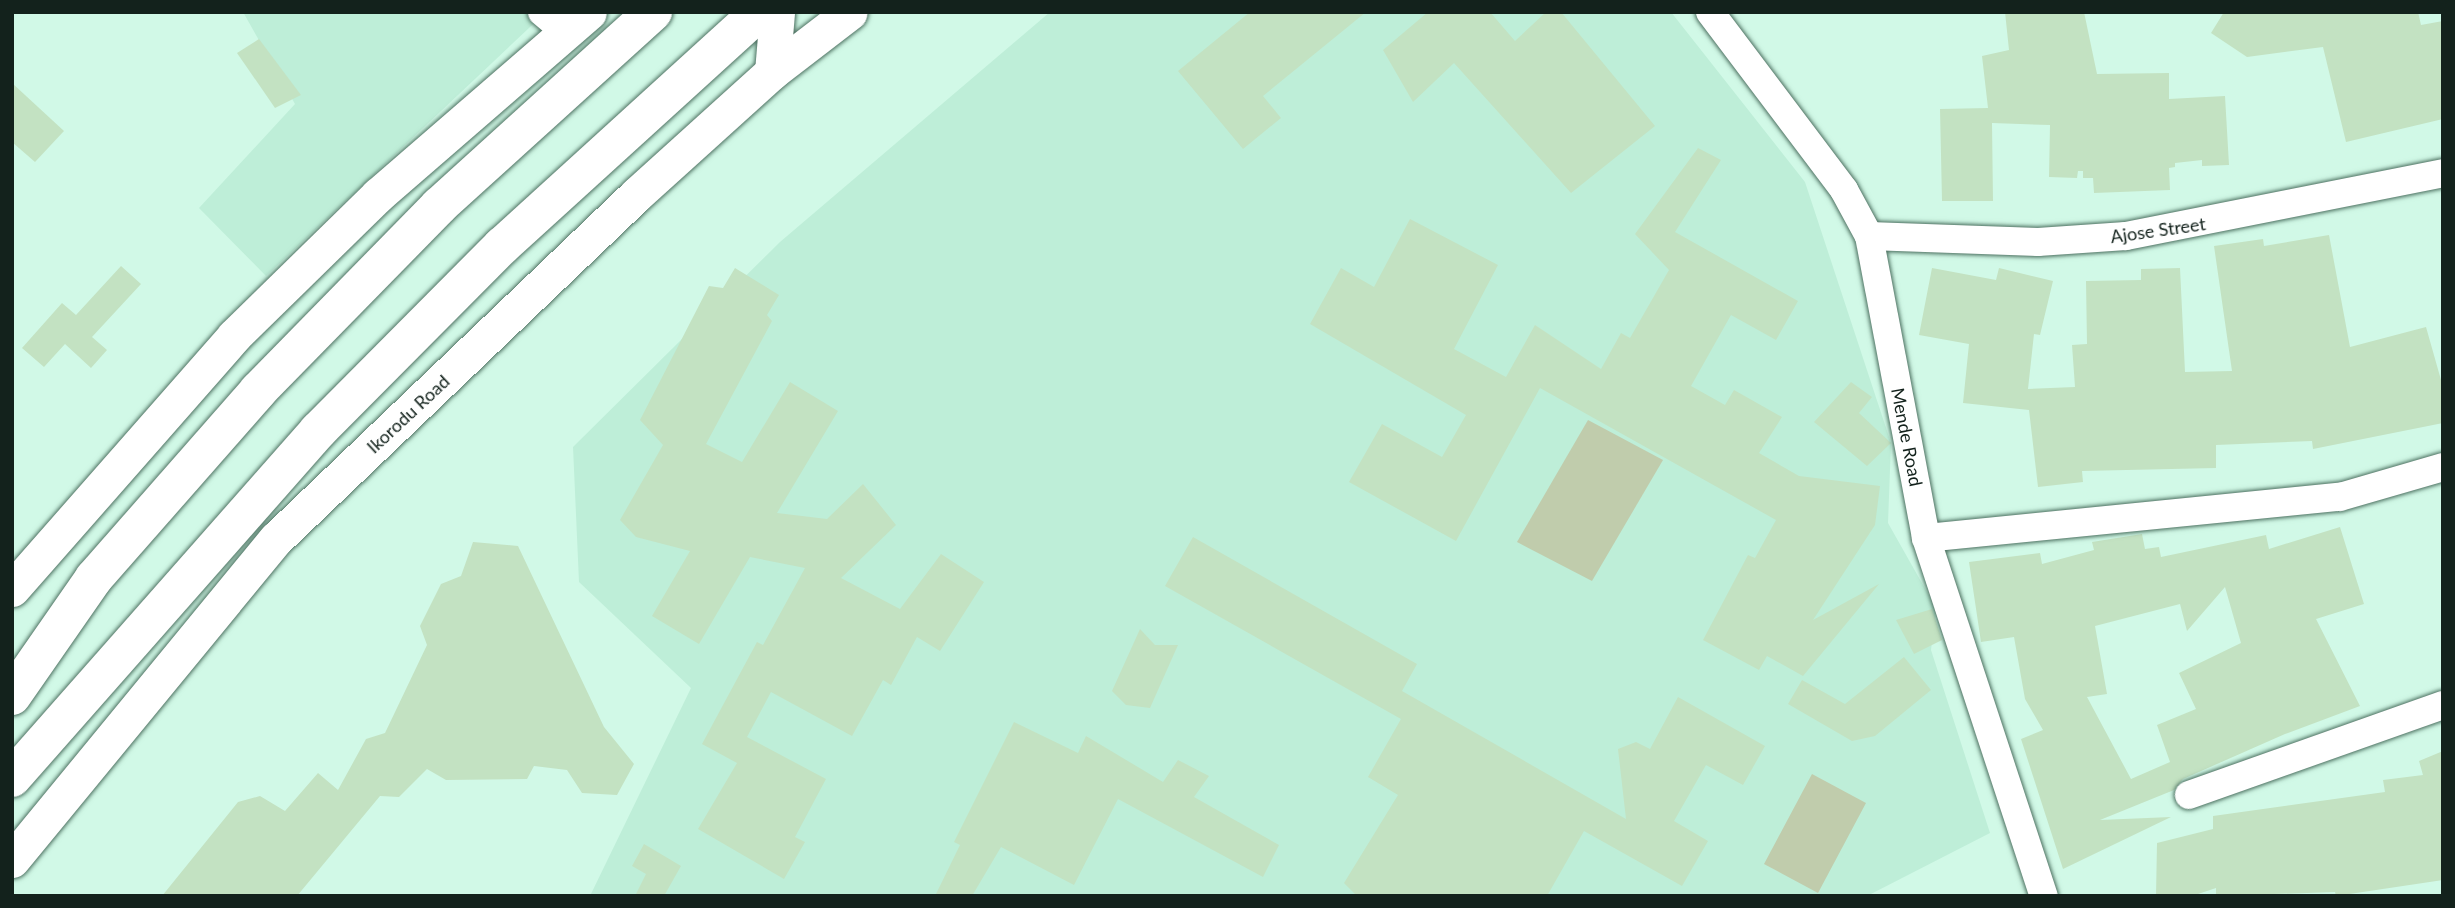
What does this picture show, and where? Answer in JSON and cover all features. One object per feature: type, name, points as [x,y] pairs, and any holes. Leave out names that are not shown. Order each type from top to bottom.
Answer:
[{"type":"highway","points":[[12,696],[94,578],[258,391],[439,206],[653,12]]},
{"type":"highway","points":[[12,778],[318,431],[502,246],[760,12]]},
{"type":"main road","points":[[772,72],[777,12]]},
{"type":"main road","name":"Ikorodu Road","points":[[12,860],[276,538],[772,72],[849,12]]},
{"type":"main road","points":[[12,589],[234,336],[378,195],[566,19]]},
{"type":"street","name":"Mende Road","points":[[1710,12],[1844,190],[1869,236],[1926,538],[2044,896]]},
{"type":"street","name":"Ajose Street","points":[[1869,236],[2038,242],[2126,236],[2440,180]]},
{"type":"street","points":[[1926,538],[2340,497],[2443,467]]},
{"type":"street","points":[[2189,795],[2443,705]]},
{"type":"shaded area","points":[[243,12],[546,12],[266,276],[199,208],[295,104]]},
{"type":"shaded area","points":[[1050,12],[1671,12],[1805,182],[1891,443],[1888,523],[1936,608],[1931,650],[1990,833],[1867,896],[590,896],[691,688],[579,582],[573,447],[780,242]]},
{"type":"shaded area","points":[[1588,420],[1663,460],[1592,581],[1517,542]]},
{"type":"shaded area","points":[[1812,774],[1866,803],[1818,893],[1764,864]]},
{"type":"building","points":[[1250,12],[1366,12],[1263,96],[1281,118],[1243,149],[1178,71]]},
{"type":"building","points":[[1428,12],[1490,12],[1515,41],[1546,12],[1561,12],[1655,126],[1571,193],[1454,63],[1413,102],[1383,50]]},
{"type":"building","points":[[2005,12],[2084,12],[2097,74],[2169,73],[2169,99],[2225,96],[2229,165],[2202,166],[2202,160],[2175,163],[2175,167],[2169,168],[2170,190],[2094,193],[2093,178],[2083,178],[2083,171],[2078,171],[2077,178],[2049,177],[2050,125],[1992,123],[1993,201],[1942,201],[1940,109],[1988,108],[1982,56],[2009,50]]},
{"type":"building","points":[[2224,12],[2418,12],[2421,25],[2443,21],[2443,119],[2346,142],[2323,47],[2247,57],[2211,33]]},
{"type":"building","points":[[259,39],[301,95],[275,108],[237,53]]},
{"type":"building","points":[[12,83],[64,131],[35,162],[12,142]]},
{"type":"building","points":[[1698,148],[1721,160],[1675,232],[1798,301],[1776,340],[1731,315],[1691,386],[1725,405],[1734,390],[1782,417],[1759,453],[1799,476],[1880,486],[1875,525],[1813,620],[1879,584],[1803,676],[1767,656],[1759,670],[1703,640],[1748,555],[1755,558],[1776,520],[1540,388],[1456,541],[1349,482],[1382,424],[1442,457],[1466,415],[1310,324],[1341,268],[1374,287],[1410,219],[1498,265],[1454,349],[1506,377],[1535,325],[1601,369],[1621,333],[1630,338],[1669,270],[1635,234]]},
{"type":"building","points":[[2329,235],[2350,347],[2426,327],[2443,387],[2443,423],[2313,449],[2312,441],[2216,445],[2216,468],[2082,471],[2083,482],[2038,487],[2029,410],[1963,403],[1969,344],[1919,335],[1932,268],[1996,280],[1999,268],[2053,281],[2040,335],[2034,334],[2028,389],[2075,387],[2072,345],[2087,344],[2086,281],[2141,280],[2141,269],[2180,268],[2185,372],[2232,371],[2214,246],[2263,239],[2264,246]]},
{"type":"building","points":[[121,266],[141,284],[92,337],[107,350],[91,368],[65,344],[44,367],[22,348],[62,303],[76,315]]},
{"type":"building","points":[[735,268],[779,295],[767,315],[772,321],[706,444],[742,462],[790,382],[838,411],[777,513],[827,519],[863,484],[896,525],[841,578],[900,609],[941,554],[984,582],[940,651],[917,637],[891,685],[883,680],[852,736],[771,692],[747,737],[826,779],[795,837],[805,842],[784,879],[698,829],[737,763],[702,744],[757,642],[763,645],[805,568],[750,557],[699,644],[652,616],[690,551],[636,537],[620,520],[663,445],[640,420],[709,286],[723,288]]},
{"type":"building","points":[[1851,382],[1872,397],[1859,413],[1891,443],[1867,466],[1814,422]]},
{"type":"building","points":[[2340,527],[2364,604],[2316,619],[2360,706],[2285,734],[2183,779],[2174,790],[2100,820],[2171,817],[2063,869],[2021,739],[2043,730],[2025,699],[2014,637],[1981,642],[1969,562],[2040,553],[2042,564],[2094,550],[2092,542],[2142,534],[2145,549],[2159,547],[2161,557],[2266,535],[2269,549]],"holes":[[[2225,587],[2241,643],[2179,673],[2196,709],[2157,725],[2170,762],[2131,779],[2087,697],[2107,694],[2095,626],[2180,604],[2187,631]]]},
{"type":"building","points":[[1193,537],[1417,664],[1402,691],[1626,819],[1618,749],[1636,742],[1650,749],[1678,697],[1765,746],[1743,785],[1706,765],[1674,821],[1708,841],[1682,886],[1584,831],[1547,896],[1357,896],[1344,883],[1398,795],[1368,777],[1401,719],[1165,586]]},
{"type":"building","points":[[473,542],[518,546],[604,727],[634,764],[617,795],[582,793],[567,770],[534,766],[527,779],[446,780],[427,769],[399,797],[380,796],[297,896],[162,896],[238,802],[260,796],[285,811],[318,773],[338,790],[366,739],[385,733],[427,645],[420,626],[441,584],[461,576]]},
{"type":"building","points":[[1932,609],[1942,640],[1914,654],[1896,620]]},
{"type":"building","points":[[1140,629],[1155,645],[1178,645],[1150,708],[1126,705],[1112,691]]},
{"type":"building","points":[[1904,657],[1931,690],[1875,736],[1852,741],[1788,704],[1802,680],[1845,704]]},
{"type":"building","points":[[1014,722],[1078,753],[1086,736],[1163,782],[1178,760],[1209,776],[1194,797],[1279,845],[1263,877],[1118,799],[1074,885],[1001,847],[972,896],[935,896],[960,845],[954,842]]},
{"type":"building","points":[[2443,751],[2443,880],[2336,896],[2335,892],[2216,896],[2216,888],[2192,896],[2156,896],[2157,843],[2213,829],[2213,816],[2385,792],[2383,780],[2423,775],[2419,761]]},
{"type":"building","points":[[644,844],[681,866],[664,896],[635,896],[646,874],[632,866]]}]
